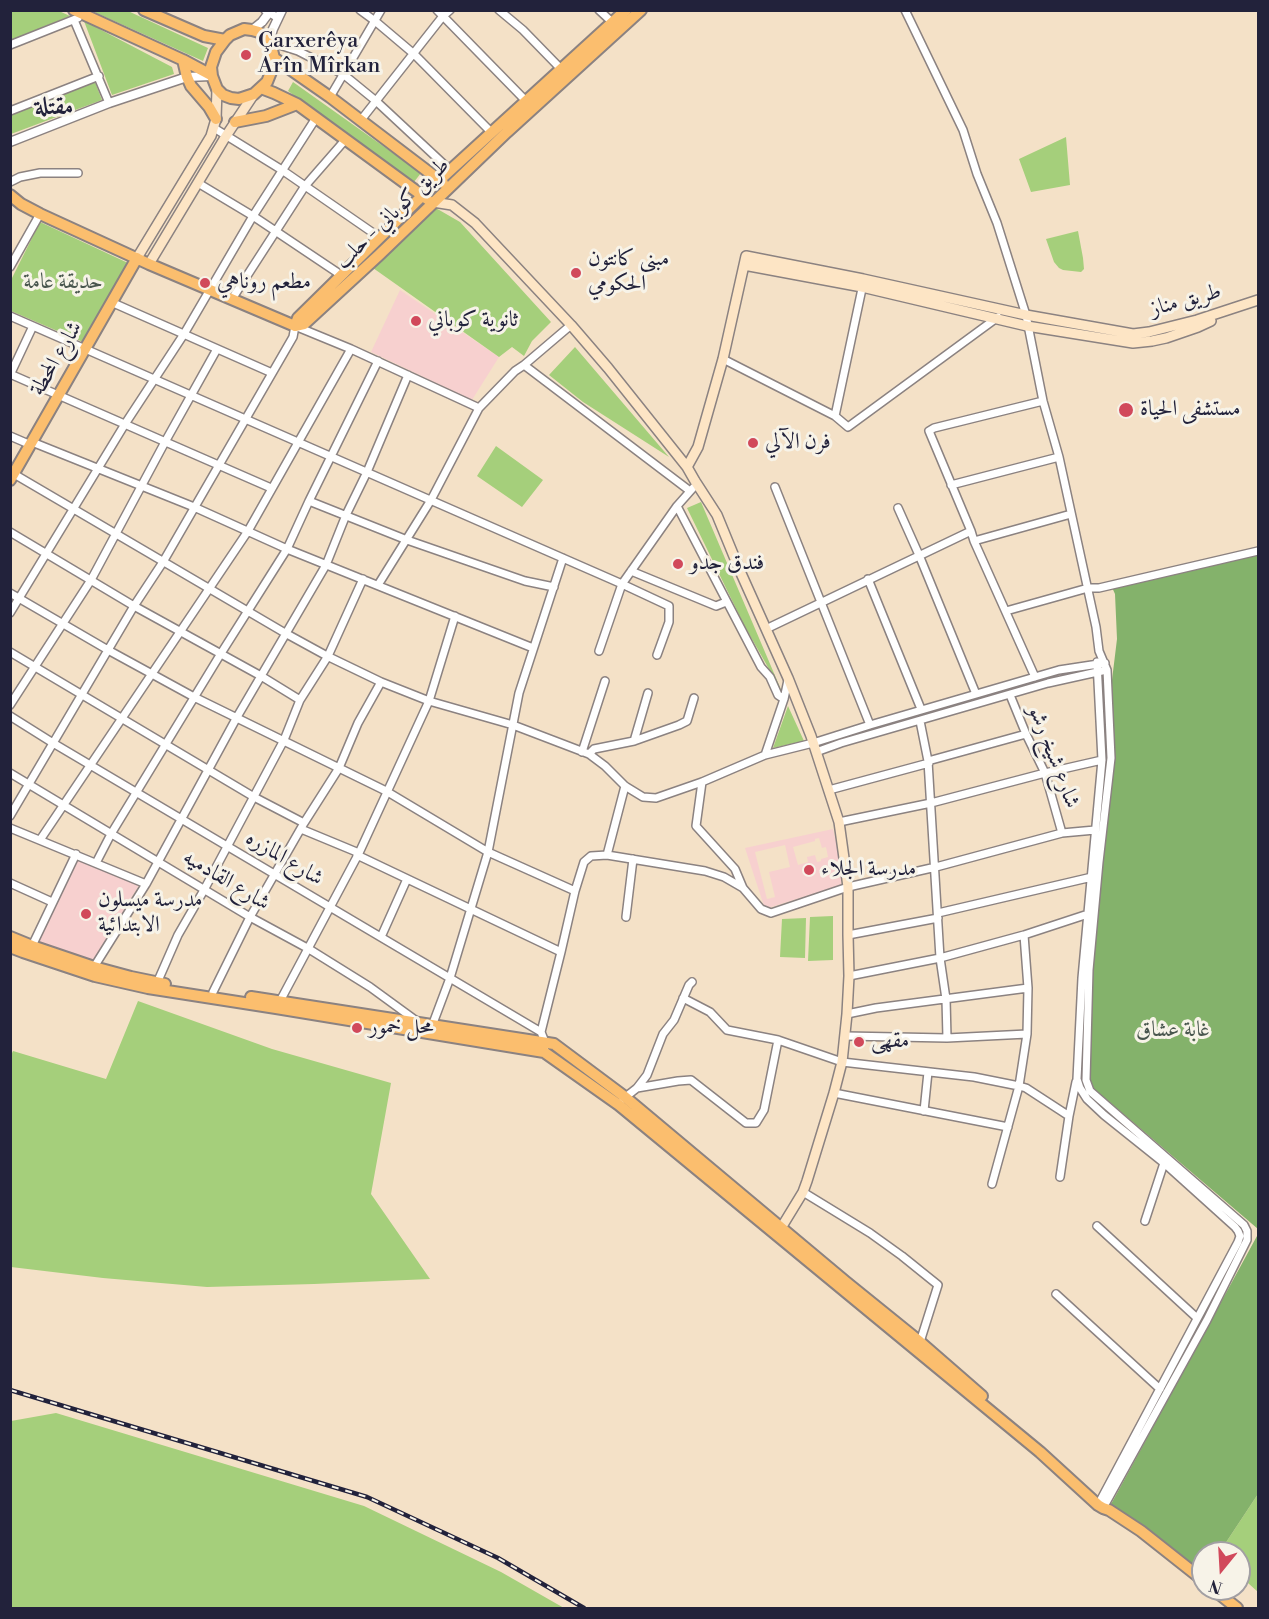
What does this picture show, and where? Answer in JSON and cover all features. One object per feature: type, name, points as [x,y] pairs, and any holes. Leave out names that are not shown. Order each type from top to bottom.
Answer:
[{"type":"main road","points":[[144,10],[204,36],[225,40]]},
{"type":"main road","name":"طريق كوباني - حلب","points":[[295,326],[298,318],[341,274],[439,179],[613,23],[641,10]]},
{"type":"main road","points":[[78,14],[183,60],[211,76]]},
{"type":"main road","name":"طريق كوباني - حلب","points":[[295,326],[304,324],[379,255],[626,15]]},
{"type":"main road","points":[[150,264],[226,136],[257,91],[271,75],[274,58],[270,42],[259,32],[252,30],[237,32],[225,40],[216,52],[211,67],[211,76],[217,89],[224,95],[239,99],[257,91],[274,93],[297,104],[422,196],[433,202],[452,205],[475,224],[571,325],[687,467],[693,487],[717,515],[788,678],[815,748],[839,822],[848,887],[848,1014],[842,1062],[803,1192],[779,1232]]},
{"type":"main road","points":[[274,58],[439,179],[447,188],[452,205]]},
{"type":"main road","points":[[183,60],[191,86],[209,107],[215,124]]},
{"type":"main road","points":[[137,258],[215,124],[217,89]]},
{"type":"main road","points":[[235,122],[267,116],[297,104]]},
{"type":"main road","points":[[10,195],[16,204],[295,326]]},
{"type":"main road","name":"شارع المحطة","points":[[12,477],[137,258]]},
{"type":"main road","name":"طريق مناز","points":[[723,359],[745,260],[1133,334],[1197,320],[1240,306]]},
{"type":"main road","name":"طريق مناز","points":[[863,283],[1027,326],[1133,343],[1166,338],[1198,327],[1240,306]]},
{"type":"main road","points":[[1240,306],[1258,300]]},
{"type":"main road","points":[[687,467],[698,447],[723,359]]},
{"type":"main road","points":[[10,937],[153,986],[213,992],[419,1028],[543,1042]]},
{"type":"main road","points":[[10,946],[95,976],[278,1004]]},
{"type":"main road","points":[[419,1028],[432,1026],[543,1042],[622,1101],[1104,1505],[1191,1571]]},
{"type":"main road","points":[[779,1232],[921,1342],[1104,1505]]},
{"type":"street","points":[[360,10],[414,54],[491,132]]},
{"type":"street","points":[[330,97],[381,10]]},
{"type":"street","points":[[437,10],[526,101]]},
{"type":"street","points":[[361,120],[450,10]]},
{"type":"street","points":[[499,10],[523,30],[561,69]]},
{"type":"street","points":[[599,10],[613,23]]},
{"type":"street","points":[[905,10],[963,130],[977,174],[997,223],[1026,315],[1043,401],[1059,457],[1096,627],[1099,651],[1097,668],[1102,760],[1082,978],[1077,1079],[1060,1177]]},
{"type":"street","points":[[252,30],[262,22],[268,11],[280,14],[270,42],[312,57],[343,74],[376,101],[450,170]]},
{"type":"street","points":[[10,45],[78,14],[109,103]]},
{"type":"street","points":[[10,111],[99,76]]},
{"type":"street","points":[[10,142],[109,103],[187,77],[211,76]]},
{"type":"street","points":[[10,613],[125,424],[184,334],[253,216],[316,118]]},
{"type":"street","points":[[215,124],[226,136],[282,170],[380,237]]},
{"type":"street","points":[[232,299],[305,186],[346,139]]},
{"type":"street","points":[[16,204],[10,182],[20,177],[40,173],[78,173]]},
{"type":"street","points":[[198,183],[341,274]]},
{"type":"street","points":[[10,267],[40,214]]},
{"type":"street","points":[[835,416],[863,283]]},
{"type":"street","points":[[111,302],[272,373]]},
{"type":"street","points":[[723,359],[835,416],[848,427],[997,319],[1002,310]]},
{"type":"street","points":[[10,316],[669,606],[669,622],[657,656]]},
{"type":"street","points":[[378,585],[431,500],[479,408],[515,371],[571,325]]},
{"type":"street","points":[[33,326],[11,374],[271,488]]},
{"type":"street","points":[[10,816],[134,606],[163,562],[293,337],[295,326],[378,361],[479,408]]},
{"type":"street","points":[[10,705],[92,580],[217,349]]},
{"type":"street","points":[[40,840],[248,531],[351,349]]},
{"type":"street","points":[[96,863],[111,834],[194,697],[287,549],[330,456],[378,361]]},
{"type":"street","points":[[524,365],[693,487],[622,584],[599,651]]},
{"type":"street","points":[[94,967],[146,884],[237,717],[326,565],[408,375]]},
{"type":"street","points":[[1035,677],[974,541],[929,431],[1043,401]]},
{"type":"street","points":[[10,436],[194,507],[287,549],[533,648]]},
{"type":"street","points":[[951,486],[1059,457]]},
{"type":"street","points":[[12,477],[73,509],[328,656],[381,682],[429,701],[513,725],[586,753],[605,766],[625,786],[643,797],[656,798],[702,782],[765,755],[851,740],[1106,666]]},
{"type":"street","points":[[775,487],[870,725]]},
{"type":"street","points":[[309,501],[407,540],[525,581],[554,587]]},
{"type":"street","points":[[677,506],[761,667],[770,677],[778,695],[784,699]]},
{"type":"street","points":[[898,508],[976,694]]},
{"type":"street","points":[[974,541],[1071,514]]},
{"type":"street","points":[[766,629],[971,531]]},
{"type":"street","points":[[10,532],[134,606],[300,700]]},
{"type":"street","points":[[1006,611],[1088,588],[1099,588],[1258,551]]},
{"type":"street","points":[[432,1026],[450,978],[488,852],[519,693],[562,558]]},
{"type":"street","points":[[631,571],[716,606],[726,602]]},
{"type":"street","points":[[153,986],[178,935],[228,847],[284,740],[300,700],[328,656],[363,579]]},
{"type":"street","points":[[868,579],[921,710]]},
{"type":"street","points":[[10,593],[194,697],[386,791],[488,852],[575,891]]},
{"type":"street","points":[[278,1004],[358,854],[429,701],[455,616]]},
{"type":"street","points":[[1099,651],[1106,666],[1111,758],[1089,970],[1086,1080],[1090,1090],[1244,1225],[1248,1237],[1207,1320],[1104,1505]]},
{"type":"street","points":[[10,652],[303,826],[407,879],[561,952]]},
{"type":"street","points":[[815,748],[870,725],[1059,670],[1097,668]]},
{"type":"street","points":[[765,755],[784,699],[788,678]]},
{"type":"street","points":[[586,753],[605,681]]},
{"type":"street","points":[[213,992],[250,917],[339,768],[358,723],[381,682]]},
{"type":"street","points":[[634,741],[648,693]]},
{"type":"street","name":"شارع شيخ رشو","points":[[1010,694],[1045,773],[1062,833]]},
{"type":"street","points":[[586,753],[594,749],[634,741],[680,725],[687,721],[694,698]]},
{"type":"street","name":"شارع المازره","points":[[10,716],[450,978],[543,1042]]},
{"type":"street","points":[[920,721],[928,762],[947,1038]]},
{"type":"street","points":[[829,790],[1026,734]]},
{"type":"street","points":[[839,822],[931,804],[1102,760]]},
{"type":"street","name":"شارع القادميه","points":[[10,773],[370,987],[419,1028]]},
{"type":"street","points":[[702,782],[696,826],[735,869],[743,888],[761,909],[771,913],[848,887],[936,867],[1062,833],[1095,830]]},
{"type":"street","points":[[607,855],[625,786]]},
{"type":"street","points":[[10,828],[146,884]]},
{"type":"street","points":[[32,946],[76,854]]},
{"type":"street","points":[[543,1042],[575,891],[584,862],[591,856],[607,855],[705,871],[724,877],[743,888]]},
{"type":"street","points":[[626,917],[633,859]]},
{"type":"street","points":[[848,935],[1092,877]]},
{"type":"street","points":[[381,937],[407,879]]},
{"type":"street","points":[[10,883],[52,902]]},
{"type":"street","points":[[849,976],[940,958],[1088,914]]},
{"type":"street","points":[[992,1184],[1019,1086],[1027,1034],[1028,988],[1024,934]]},
{"type":"street","points":[[622,1101],[637,1088],[647,1075],[663,1034],[674,1020],[692,982]]},
{"type":"street","points":[[848,1014],[876,1008],[1028,988]]},
{"type":"street","points":[[683,998],[710,1012],[726,1030],[778,1040],[842,1062],[974,1077],[1019,1086],[1026,1088],[1069,1116]]},
{"type":"street","points":[[846,1036],[947,1038],[1027,1034]]},
{"type":"street","points":[[637,1088],[692,1080],[746,1123],[756,1123],[764,1110],[778,1040]]},
{"type":"street","points":[[924,1111],[928,1072]]},
{"type":"street","points":[[1077,1079],[1080,1088],[1096,1107],[1235,1227],[1240,1236],[1160,1389],[1104,1505]]},
{"type":"street","points":[[834,1093],[1008,1127]]},
{"type":"street","points":[[1145,1221],[1164,1164]]},
{"type":"street","points":[[803,1192],[870,1233],[938,1285],[921,1342]]},
{"type":"street","points":[[1097,1226],[1197,1318]]},
{"type":"street","points":[[1056,1294],[1160,1389]]},
{"type":"shaded area","name":"ثانوية كوباني","points":[[400,290],[499,357],[472,400],[371,352]]},
{"type":"shaded area","name":"مدرسة الجلاء","points":[[833,829],[842,868],[841,885],[765,909],[745,848]],"holes":[[[819,838],[822,848],[826,847],[828,857],[817,862],[815,855],[807,857],[808,862],[798,865],[793,847]],[[785,845],[790,867],[769,872],[775,897],[767,899],[755,852]]]},
{"type":"shaded area","name":"مدرسة ميسلون الابتدائية","points":[[78,858],[139,885],[94,960],[37,942]]},
{"type":"green space","points":[[11,10],[59,11],[70,16],[11,40]]},
{"type":"green space","points":[[92,11],[128,11],[208,48],[203,61]]},
{"type":"green space","points":[[84,21],[172,67],[174,74],[112,95]]},
{"type":"green space","points":[[95,82],[102,100],[11,134],[11,115]]},
{"type":"green space","points":[[293,82],[421,173],[414,182],[288,91]]},
{"type":"green space","points":[[1066,137],[1070,185],[1031,192],[1019,159]]},
{"type":"green space","points":[[434,207],[460,222],[551,322],[532,341],[524,356],[512,347],[499,357],[373,268]]},
{"type":"green space","name":"حديقة عامة","points":[[40,222],[128,263],[83,342],[11,311],[11,280]]},
{"type":"green space","points":[[1078,231],[1084,269],[1081,272],[1063,270],[1054,262],[1046,239]]},
{"type":"green space","points":[[575,347],[669,457],[583,402],[549,375]]},
{"type":"green space","points":[[496,446],[543,480],[522,507],[477,476]]},
{"type":"green space","points":[[701,502],[782,692],[744,625],[687,508]]},
{"type":"green space","name":"غابة عشاق","points":[[1258,547],[1258,1229],[1087,1083],[1089,979],[1113,758],[1112,680],[1117,639],[1115,594],[1110,583]]},
{"type":"green space","points":[[788,706],[804,741],[773,748]]},
{"type":"green space","points":[[833,916],[833,960],[808,961],[810,917]]},
{"type":"green space","points":[[806,918],[805,958],[780,957],[782,919]]},
{"type":"green space","points":[[138,1001],[272,1049],[391,1083],[371,1194],[430,1279],[207,1287],[11,1267],[10,1057],[13,1051],[106,1079]]},
{"type":"green space","points":[[1258,1229],[1258,1494],[1227,1541],[1191,1541],[1191,1567],[1110,1506],[1257,1236]]},
{"type":"green space","points":[[56,1413],[364,1506],[501,1572],[564,1608],[11,1608],[11,1421]]},
{"type":"green space","points":[[1258,1494],[1258,1592],[1251,1586],[1251,1541],[1227,1541]]},
{"type":"railway","points":[[10,1390],[367,1497],[498,1558],[584,1608]]},
{"type":"place","name":"Çarxerêya Arîn Mîrkan","points":[[246,55]]},
{"type":"place","name":"مبنى كانتون الحكومي","points":[[576,273]]},
{"type":"place","name":"مطعم روناهي","points":[[205,283]]},
{"type":"place","name":"ثانوية كوباني","points":[[416,321]]},
{"type":"place","name":"مستشفى الحياة","points":[[1126,410]]},
{"type":"place","name":"فرن الآلي","points":[[753,443]]},
{"type":"place","name":"فندق جدو","points":[[678,564]]},
{"type":"place","name":"مدرسة الجلاء","points":[[809,870]]},
{"type":"place","name":"مدرسة ميسلون الابتدائية","points":[[86,914]]},
{"type":"place","name":"محل خمور","points":[[357,1028]]},
{"type":"place","name":"مقهى","points":[[859,1042]]},
{"type":"district","name":"مقتلة","points":[[54,108]]}]
